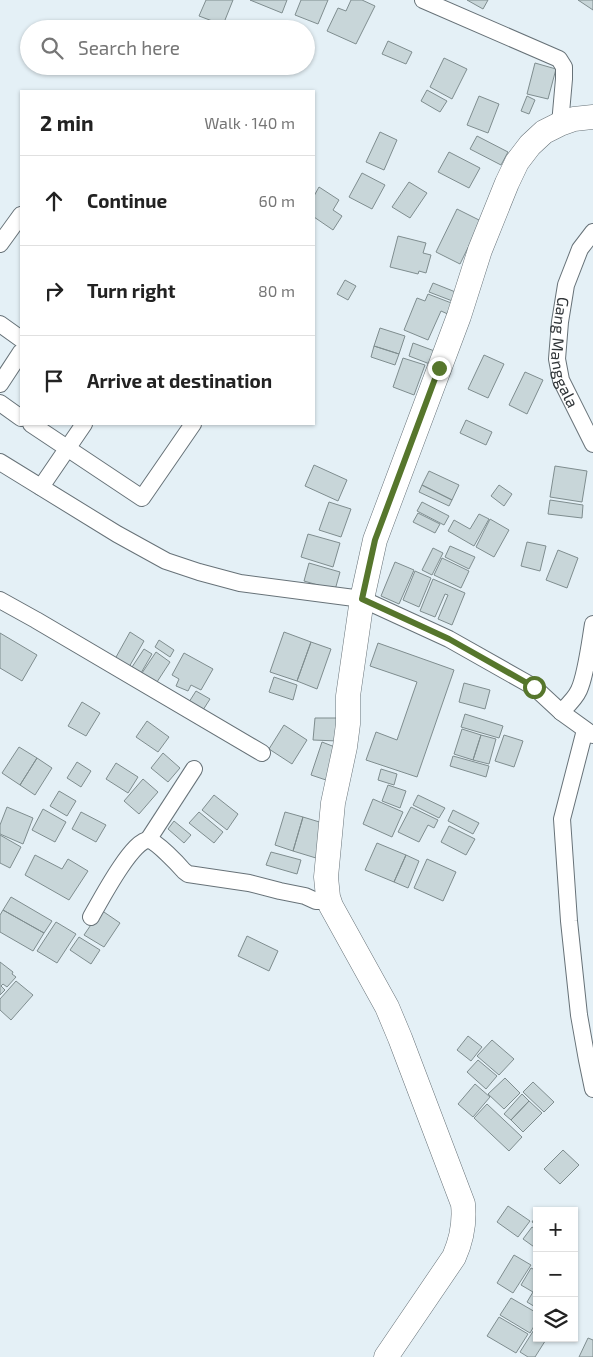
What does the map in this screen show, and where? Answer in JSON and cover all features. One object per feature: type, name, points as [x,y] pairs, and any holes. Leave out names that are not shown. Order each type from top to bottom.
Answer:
[{"type":"street","points":[[423,0],[558,59],[564,67],[560,124]]},
{"type":"street","points":[[386,1357],[454,1257],[460,1244],[464,1217],[463,1204],[400,1038],[387,1008],[337,919],[328,897],[326,877],[333,802],[345,747],[348,724],[348,696],[362,599],[375,540],[459,316],[480,250],[506,183],[517,162],[530,145],[544,132],[574,119],[593,117]]},
{"type":"street","points":[[0,244],[20,216]]},
{"type":"street","name":"Gang Manggala","points":[[593,232],[580,249],[566,284],[557,359],[561,380],[593,444]]},
{"type":"street","points":[[0,324],[20,338]]},
{"type":"street","points":[[0,384],[20,354]]},
{"type":"street","points":[[0,403],[20,417]]},
{"type":"street","points":[[32,425],[142,498],[192,425]]},
{"type":"street","points":[[41,487],[83,425]]},
{"type":"street","points":[[0,462],[117,534],[166,561],[240,583],[362,599],[449,639],[534,687],[561,712],[589,732],[562,819],[579,1015],[593,1089]]},
{"type":"street","points":[[0,600],[262,753]]},
{"type":"street","points":[[561,712],[579,690],[593,624]]},
{"type":"street","points":[[91,916],[124,862],[138,845],[148,840],[194,769]]},
{"type":"street","points":[[148,840],[188,874],[249,883],[316,900],[326,901],[328,897]]},
{"type":"building","points":[[206,0],[233,0],[225,20],[210,20],[199,16]]},
{"type":"building","points":[[250,0],[287,0],[282,13]]},
{"type":"building","points":[[301,0],[328,0],[318,24],[315,23],[315,20],[308,20],[295,15]]},
{"type":"building","points":[[351,0],[362,0],[375,6],[356,44],[327,31],[338,8],[346,11]]},
{"type":"building","points":[[467,0],[488,0],[483,9]]},
{"type":"building","points":[[578,0],[593,0],[593,10]]},
{"type":"building","points":[[388,41],[412,52],[406,64],[382,54]]},
{"type":"building","points":[[444,58],[467,69],[452,99],[430,87]]},
{"type":"building","points":[[535,63],[556,69],[548,99],[527,94]]},
{"type":"building","points":[[427,90],[447,101],[440,112],[421,101]]},
{"type":"building","points":[[479,96],[499,104],[488,133],[467,125]]},
{"type":"building","points":[[527,96],[535,100],[529,114],[521,111]]},
{"type":"building","points":[[380,132],[397,140],[384,170],[366,162]]},
{"type":"building","points":[[477,136],[508,152],[501,165],[470,149]]},
{"type":"building","points":[[449,152],[480,168],[469,188],[438,172]]},
{"type":"building","points":[[362,173],[385,185],[372,209],[349,197]]},
{"type":"building","points":[[409,182],[427,193],[410,218],[392,207]]},
{"type":"building","points":[[319,187],[339,200],[333,210],[342,216],[333,230],[315,218],[315,194]]},
{"type":"building","points":[[457,209],[481,221],[460,264],[436,252]]},
{"type":"building","points":[[398,236],[426,243],[423,253],[431,255],[426,273],[419,271],[418,274],[390,267]]},
{"type":"building","points":[[345,280],[356,286],[348,300],[337,294]]},
{"type":"building","points":[[433,283],[458,293],[455,302],[429,292]]},
{"type":"building","points":[[428,294],[454,304],[450,315],[441,311],[428,340],[404,330],[417,298],[425,301]]},
{"type":"building","points":[[380,328],[405,336],[399,354],[374,346]]},
{"type":"building","points":[[413,343],[440,353],[435,366],[409,356]]},
{"type":"building","points":[[374,346],[399,354],[395,365],[371,357]]},
{"type":"building","points":[[484,355],[504,364],[488,398],[468,389]]},
{"type":"building","points":[[403,358],[425,365],[414,395],[393,387]]},
{"type":"building","points":[[525,372],[543,380],[527,414],[509,405]]},
{"type":"building","points":[[466,420],[492,432],[486,445],[460,433]]},
{"type":"building","points":[[314,465],[347,480],[338,501],[305,486]]},
{"type":"building","points":[[555,466],[587,471],[582,502],[550,497]]},
{"type":"building","points":[[429,471],[459,485],[452,500],[422,485]]},
{"type":"building","points":[[422,485],[452,500],[449,506],[419,492]]},
{"type":"building","points":[[499,485],[512,494],[504,506],[491,496]]},
{"type":"building","points":[[550,500],[583,505],[582,518],[548,514]]},
{"type":"building","points":[[329,502],[351,509],[341,537],[319,530]]},
{"type":"building","points":[[422,502],[449,516],[444,525],[417,511]]},
{"type":"building","points":[[418,513],[440,524],[435,533],[413,522]]},
{"type":"building","points":[[479,514],[489,519],[474,546],[448,531],[454,520],[470,529]]},
{"type":"building","points":[[490,519],[509,530],[494,557],[476,547]]},
{"type":"building","points":[[308,534],[340,543],[333,567],[301,557]]},
{"type":"building","points":[[527,542],[546,546],[540,571],[521,566]]},
{"type":"building","points":[[450,546],[475,557],[469,569],[445,557]]},
{"type":"building","points":[[433,548],[443,553],[432,575],[422,570]]},
{"type":"building","points":[[558,550],[578,558],[567,588],[546,580]]},
{"type":"building","points":[[442,558],[469,571],[461,588],[434,575]]},
{"type":"building","points":[[395,562],[414,570],[399,604],[381,596]]},
{"type":"building","points":[[309,563],[340,572],[335,590],[304,581]]},
{"type":"building","points":[[415,571],[431,578],[419,607],[403,600]]},
{"type":"building","points":[[433,579],[465,593],[452,625],[438,619],[448,595],[445,594],[435,617],[420,611]]},
{"type":"building","points":[[130,632],[144,641],[129,667],[115,659]]},
{"type":"building","points":[[284,632],[311,642],[297,681],[270,672]]},
{"type":"building","points":[[0,633],[37,655],[22,681],[0,668]]},
{"type":"building","points":[[159,640],[174,650],[170,657],[155,647]]},
{"type":"building","points":[[311,642],[331,649],[317,689],[297,681]]},
{"type":"building","points":[[378,643],[454,670],[417,777],[366,760],[376,732],[397,740],[417,682],[370,666]]},
{"type":"building","points":[[144,649],[152,654],[141,673],[132,667]]},
{"type":"building","points":[[156,652],[170,662],[155,685],[140,676]]},
{"type":"building","points":[[184,653],[213,669],[201,690],[191,685],[188,691],[176,686],[179,679],[172,675]]},
{"type":"building","points":[[274,677],[297,685],[293,700],[269,692]]},
{"type":"building","points":[[464,683],[490,690],[485,709],[459,702]]},
{"type":"building","points":[[196,691],[210,699],[203,710],[189,702]]},
{"type":"building","points":[[82,702],[100,713],[86,736],[68,726]]},
{"type":"building","points":[[465,714],[503,726],[499,738],[461,727]]},
{"type":"building","points":[[315,718],[339,718],[338,741],[313,740]]},
{"type":"building","points":[[147,721],[169,737],[158,752],[136,737]]},
{"type":"building","points":[[284,725],[307,740],[292,764],[269,749]]},
{"type":"building","points":[[462,729],[481,735],[473,760],[454,754]]},
{"type":"building","points":[[481,735],[496,739],[489,764],[473,760]]},
{"type":"building","points":[[504,735],[523,741],[514,767],[495,761]]},
{"type":"building","points":[[322,742],[340,749],[329,781],[311,775]]},
{"type":"building","points":[[19,747],[37,758],[20,785],[2,773]]},
{"type":"building","points":[[163,753],[180,768],[168,782],[151,768]]},
{"type":"building","points":[[453,756],[489,766],[486,777],[450,766]]},
{"type":"building","points":[[37,758],[52,768],[35,795],[20,785]]},
{"type":"building","points":[[77,762],[91,771],[81,787],[67,778]]},
{"type":"building","points":[[116,763],[138,777],[128,793],[106,779]]},
{"type":"building","points":[[381,769],[397,774],[394,785],[378,780]]},
{"type":"building","points":[[143,779],[158,792],[139,814],[124,801]]},
{"type":"building","points":[[388,785],[406,791],[400,808],[382,801]]},
{"type":"building","points":[[59,791],[76,801],[67,816],[50,806]]},
{"type":"building","points":[[214,795],[238,814],[227,830],[202,810]]},
{"type":"building","points":[[418,795],[445,808],[439,818],[413,805]]},
{"type":"building","points":[[373,799],[403,812],[392,837],[363,824]]},
{"type":"building","points":[[7,807],[33,818],[23,844],[0,834],[0,825]]},
{"type":"building","points":[[411,807],[438,820],[434,828],[428,825],[419,842],[398,832]]},
{"type":"building","points":[[43,809],[66,822],[55,842],[32,830]]},
{"type":"building","points":[[453,810],[479,823],[473,834],[448,821]]},
{"type":"building","points":[[81,812],[106,825],[96,842],[72,829]]},
{"type":"building","points":[[199,812],[223,832],[214,843],[189,823]]},
{"type":"building","points":[[285,812],[303,817],[293,851],[275,845]]},
{"type":"building","points":[[303,817],[326,824],[316,858],[293,851]]},
{"type":"building","points":[[174,821],[191,835],[184,843],[168,829]]},
{"type":"building","points":[[449,826],[475,839],[466,855],[441,842]]},
{"type":"building","points":[[0,835],[21,847],[10,868],[0,863]]},
{"type":"building","points":[[377,843],[406,855],[394,882],[365,870]]},
{"type":"building","points":[[271,852],[301,860],[297,874],[266,865]]},
{"type":"building","points":[[35,855],[62,869],[68,859],[88,871],[69,900],[25,875]]},
{"type":"building","points":[[406,855],[419,861],[408,888],[394,882]]},
{"type":"building","points":[[427,859],[456,872],[443,901],[414,888]]},
{"type":"building","points":[[11,897],[52,921],[44,933],[3,910]]},
{"type":"building","points":[[3,910],[44,933],[33,951],[0,932],[0,915]]},
{"type":"building","points":[[101,910],[120,923],[104,947],[84,935]]},
{"type":"building","points":[[56,922],[76,934],[57,963],[37,951]]},
{"type":"building","points":[[247,936],[278,951],[269,971],[238,956]]},
{"type":"building","points":[[79,937],[100,950],[91,964],[70,950]]},
{"type":"building","points":[[0,962],[13,972],[12,974],[16,977],[7,987],[3,984],[1,986],[5,990],[0,995]]},
{"type":"building","points":[[16,981],[33,995],[11,1020],[0,1010],[0,999]]},
{"type":"building","points":[[468,1036],[482,1047],[471,1061],[457,1050]]},
{"type":"building","points":[[492,1040],[514,1059],[499,1075],[477,1056]]},
{"type":"building","points":[[478,1060],[497,1076],[486,1089],[467,1072]]},
{"type":"building","points":[[505,1078],[520,1093],[504,1109],[488,1094]]},
{"type":"building","points":[[533,1082],[554,1102],[544,1112],[523,1092]]},
{"type":"building","points":[[475,1084],[490,1097],[473,1117],[458,1104]]},
{"type":"building","points":[[522,1094],[529,1101],[511,1120],[504,1114]]},
{"type":"building","points":[[529,1101],[542,1113],[523,1132],[511,1120]]},
{"type":"building","points":[[487,1104],[522,1137],[509,1151],[474,1118]]},
{"type":"building","points":[[563,1150],[579,1165],[560,1184],[544,1169]]},
{"type":"building","points":[[508,1206],[530,1221],[518,1237],[497,1222]]},
{"type":"building","points":[[532,1227],[533,1228],[533,1246],[523,1239]]},
{"type":"building","points":[[514,1255],[531,1265],[513,1293],[497,1283]]},
{"type":"building","points":[[531,1268],[533,1269],[533,1292],[521,1285]]},
{"type":"building","points":[[533,1292],[533,1306],[527,1302]]},
{"type":"building","points":[[511,1298],[533,1311],[533,1328],[530,1333],[500,1315]]},
{"type":"building","points":[[499,1317],[528,1334],[516,1353],[487,1336]]},
{"type":"building","points":[[533,1331],[533,1342],[544,1342],[535,1357],[528,1357],[520,1352]]},
{"type":"building","points":[[588,1338],[593,1340],[593,1357],[579,1357]]},
{"type":"route","points":[[439,368],[375,540],[362,599],[449,639],[534,687]]}]
